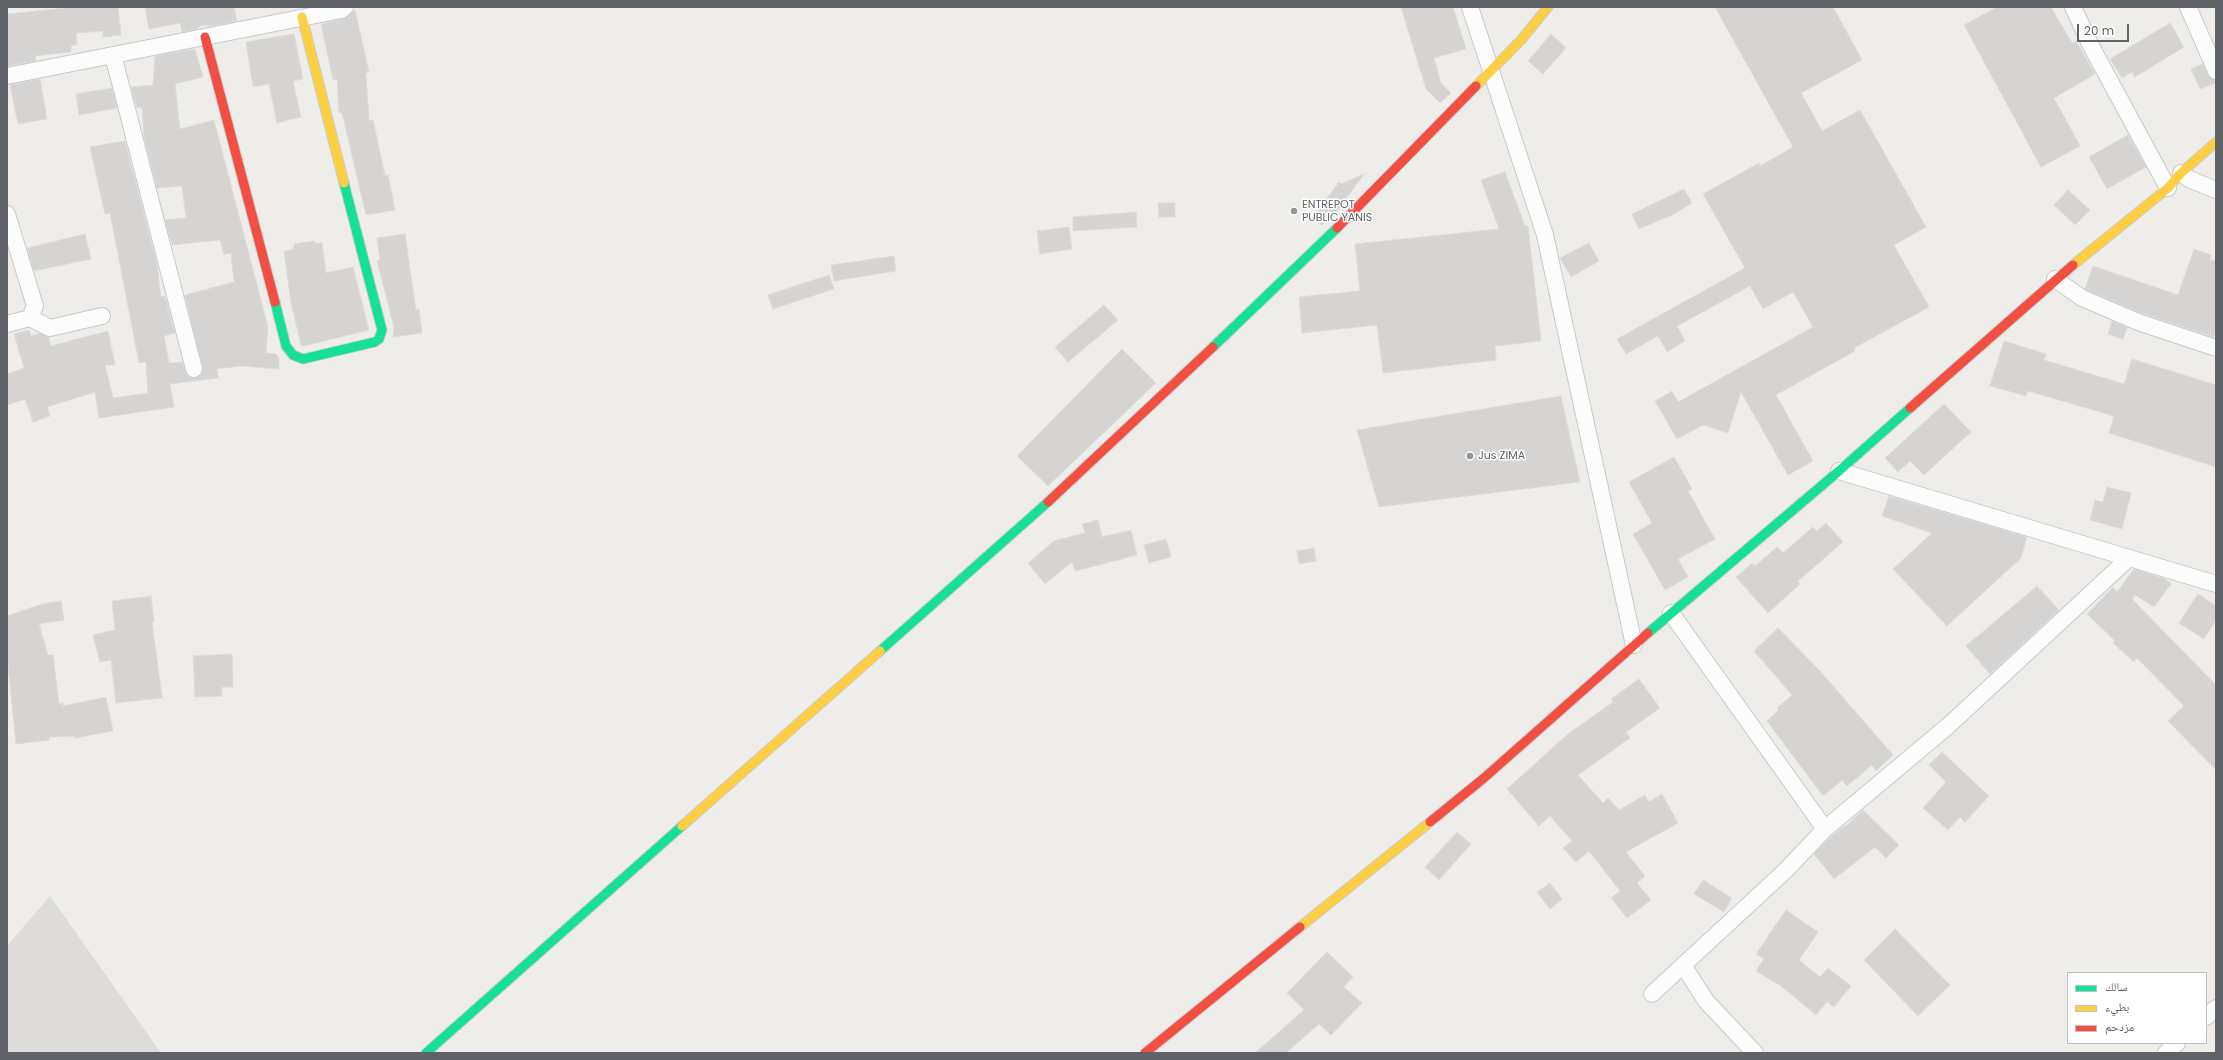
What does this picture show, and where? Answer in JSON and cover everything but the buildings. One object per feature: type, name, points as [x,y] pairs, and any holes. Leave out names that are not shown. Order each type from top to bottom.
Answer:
[{"type":"main road","points":[[426,1053],[1078,475],[1342,223],[1521,40],[1548,7]]},
{"type":"main road","points":[[205,37],[286,346],[293,355],[303,359],[309,358],[375,342],[379,339],[382,330],[302,17]]},
{"type":"main road","points":[[1145,1053],[1484,778],[1671,613],[1839,471],[2056,279],[2168,188],[2181,173],[2216,142]]},
{"type":"street","points":[[7,76],[342,10],[345,7]]},
{"type":"street","points":[[1470,7],[1492,69],[1545,235],[1634,645]]},
{"type":"street","points":[[2073,7],[2091,46],[2168,188]]},
{"type":"street","points":[[2188,7],[2216,71]]},
{"type":"street","points":[[113,55],[194,369]]},
{"type":"street","points":[[2181,173],[2189,179],[2216,190]]},
{"type":"street","points":[[7,214],[32,312],[50,328],[102,316]]},
{"type":"street","points":[[2056,279],[2082,298],[2138,322],[2216,348]]},
{"type":"street","points":[[7,324],[32,312]]},
{"type":"street","points":[[1839,471],[2216,584]]},
{"type":"street","points":[[1652,994],[1785,871],[1825,829],[1948,726],[2129,558]]},
{"type":"street","points":[[1671,613],[1825,829]]},
{"type":"street","points":[[1683,965],[1706,1001],[1755,1053]]},
{"type":"street","points":[[2207,1016],[2216,1008]]},
{"type":"street","points":[[2166,1053],[2176,1044]]},
{"type":"shaded area","points":[[50,896],[161,1053],[7,1053],[7,946]]},
{"type":"traffic: fast","points":[[275,302],[286,346],[293,355],[303,359],[375,342],[379,339],[382,330],[344,183]]},
{"type":"traffic: fast","points":[[1213,347],[1337,228]]},
{"type":"traffic: fast","points":[[1648,633],[1839,471],[1910,408]]},
{"type":"traffic: fast","points":[[880,651],[1048,502]]},
{"type":"traffic: fast","points":[[426,1053],[682,826]]},
{"type":"traffic: slow","points":[[1476,86],[1521,40],[1548,7]]},
{"type":"traffic: slow","points":[[302,17],[344,183]]},
{"type":"traffic: slow","points":[[2073,265],[2168,188],[2181,173],[2216,142]]},
{"type":"traffic: slow","points":[[682,826],[880,651]]},
{"type":"traffic: slow","points":[[1300,927],[1430,822]]},
{"type":"traffic: jam","points":[[205,37],[275,302]]},
{"type":"traffic: jam","points":[[1337,228],[1476,86]]},
{"type":"traffic: jam","points":[[1910,408],[2073,265]]},
{"type":"traffic: jam","points":[[1048,502],[1213,347]]},
{"type":"traffic: jam","points":[[1430,822],[1484,778],[1648,633]]},
{"type":"traffic: jam","points":[[1145,1053],[1300,927]]},
{"type":"place","name":"ENTREPOT PUBLIC YANIS","points":[[1294,211]]},
{"type":"place","name":"Jus ZIMA","points":[[1470,456]]}]
